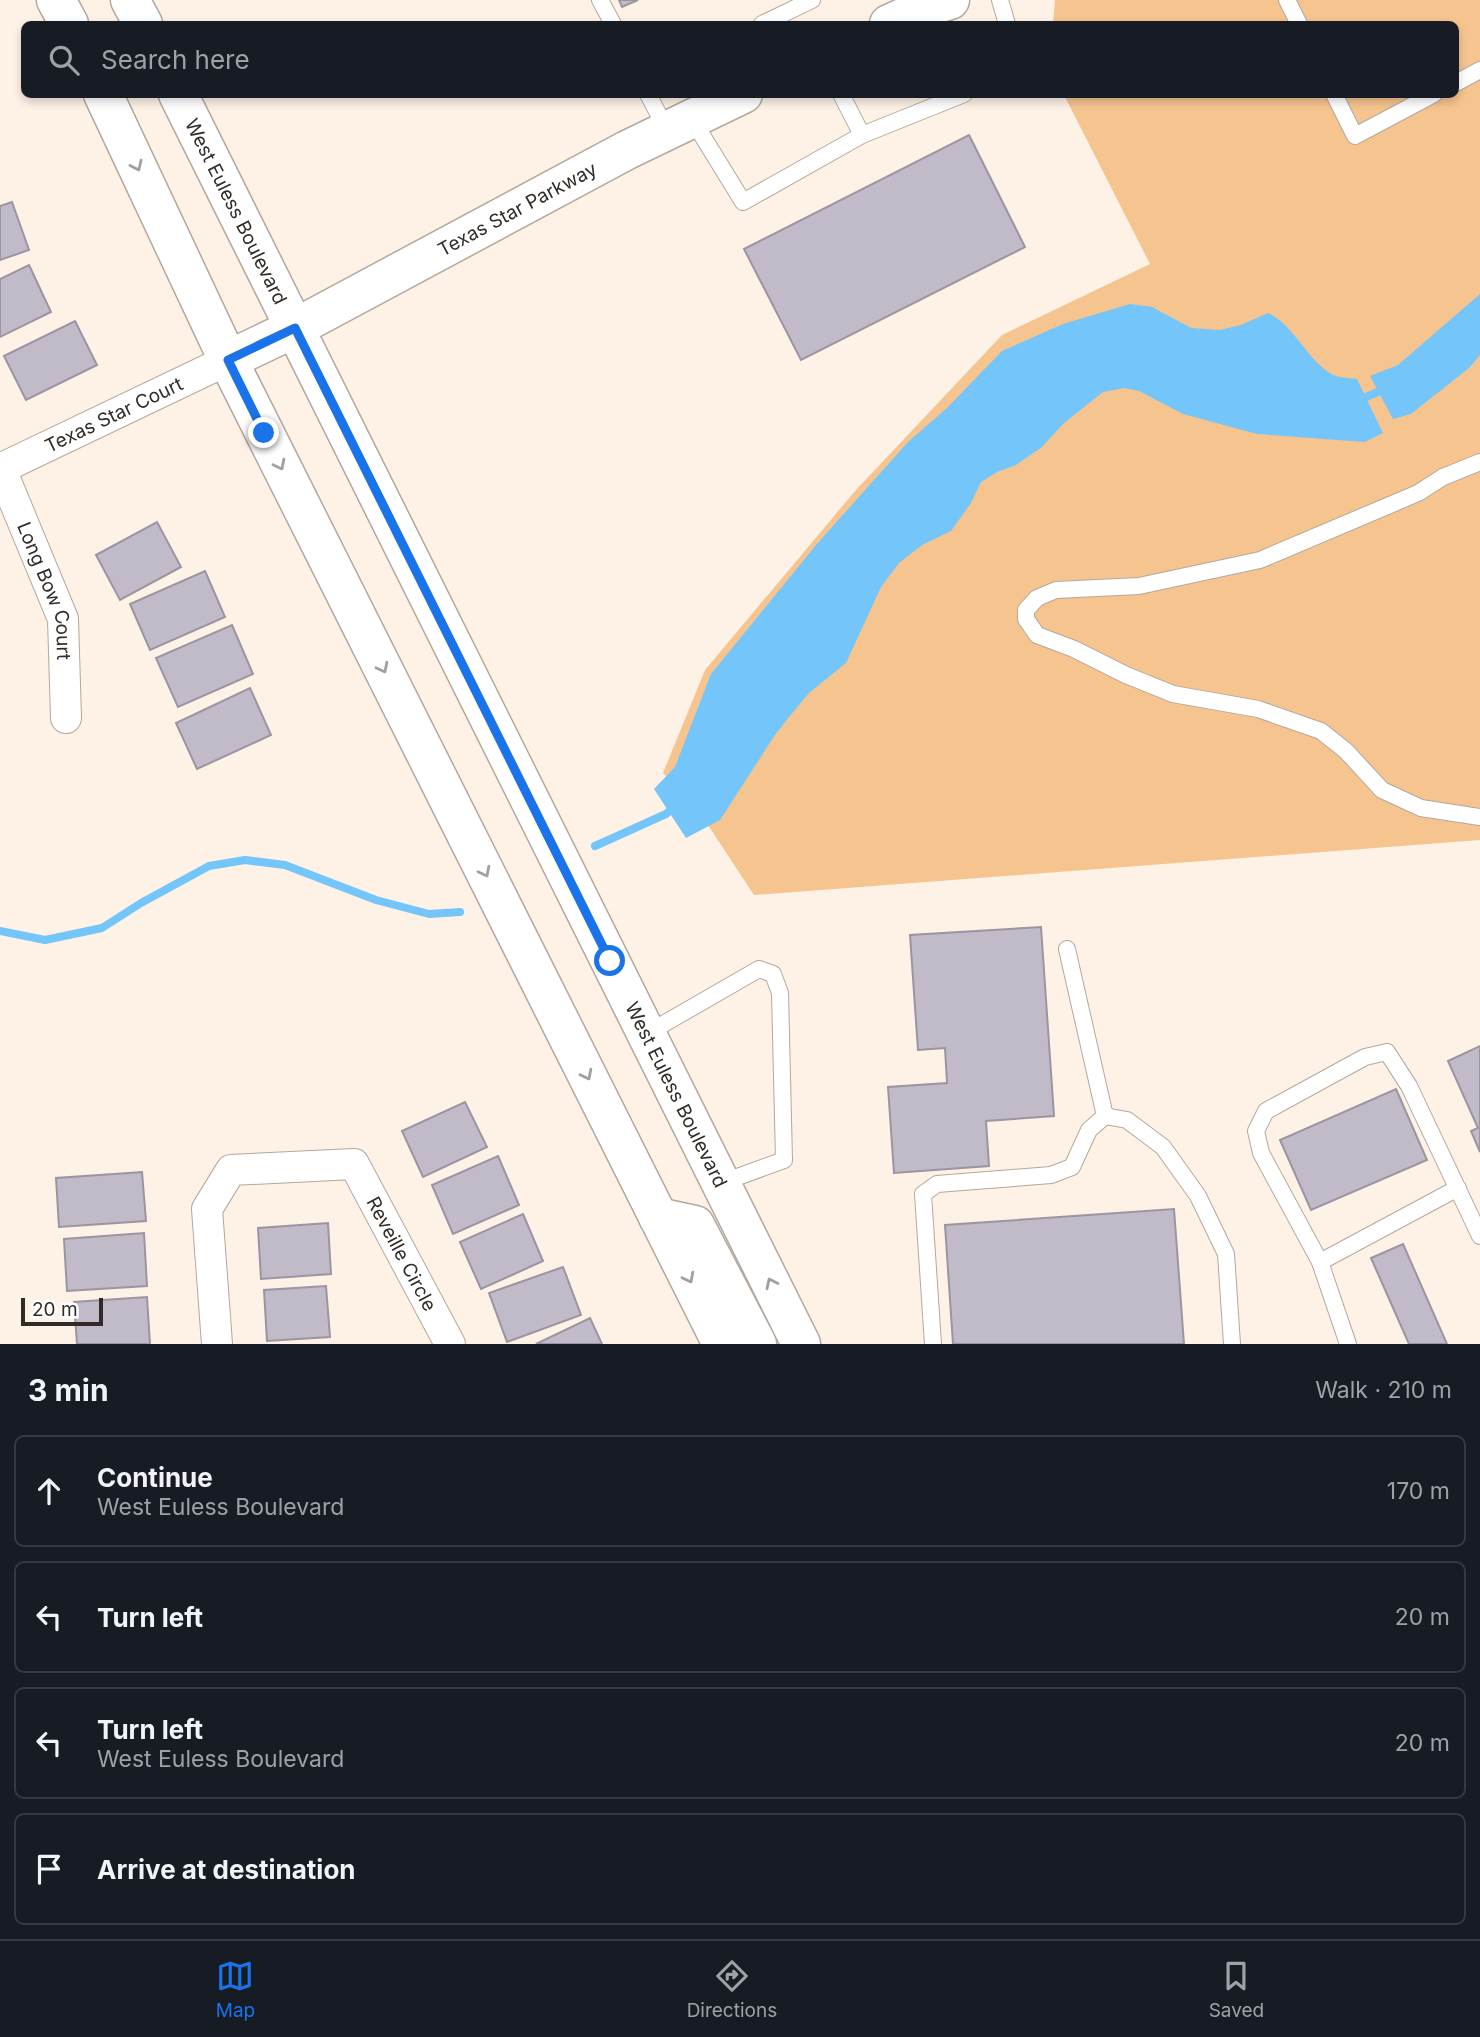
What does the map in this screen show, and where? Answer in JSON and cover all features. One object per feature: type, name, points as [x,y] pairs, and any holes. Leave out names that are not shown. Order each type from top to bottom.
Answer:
[{"type":"main road","points":[[56,0],[67,21]]},
{"type":"main road","points":[[130,0],[141,21]]},
{"type":"main road","points":[[896,21],[950,0]]},
{"type":"main road","points":[[105,98],[228,360],[722,1344]]},
{"type":"main road","name":"West Euless Boulevard","points":[[180,98],[801,1344]]},
{"type":"main road","name":"Texas Star Parkway","points":[[228,360],[295,328],[626,150],[735,98]]},
{"type":"main road","points":[[658,1217],[695,1225],[757,1344]]},
{"type":"street","name":"Texas Star Court","points":[[0,468],[228,360]]},
{"type":"street","name":"Long Bow Court","points":[[0,468],[63,620],[66,718]]},
{"type":"street","name":"Reveille Circle","points":[[217,1344],[207,1209],[231,1170],[354,1164],[450,1344]]},
{"type":"lane","points":[[600,0],[611,21]]},
{"type":"lane","points":[[768,21],[812,0]]},
{"type":"lane","points":[[1000,0],[1006,21]]},
{"type":"lane","points":[[1287,0],[1298,21]]},
{"type":"lane","points":[[1459,81],[1480,70]]},
{"type":"lane","points":[[652,98],[680,125],[743,202],[862,135],[954,98]]},
{"type":"lane","points":[[843,98],[862,135]]},
{"type":"lane","points":[[1336,98],[1355,136],[1426,98]]},
{"type":"lane","points":[[1480,462],[1443,477],[1418,493],[1260,560],[1139,586],[1056,590],[1037,598],[1026,610],[1026,619],[1037,635],[1173,694],[1258,709],[1321,731],[1346,751],[1382,790],[1421,807],[1480,817]]},
{"type":"lane","points":[[1067,949],[1105,1116]]},
{"type":"lane","points":[[646,1034],[759,969],[773,974],[780,993],[784,1160],[721,1183]]},
{"type":"lane","points":[[1348,1344],[1320,1262],[1261,1153],[1256,1131],[1266,1111],[1365,1057],[1387,1052],[1409,1086],[1480,1236]]},
{"type":"lane","points":[[933,1344],[923,1194],[937,1184],[1051,1175],[1072,1167],[1089,1130],[1105,1116]]},
{"type":"lane","points":[[1105,1116],[1127,1120],[1163,1147],[1198,1196],[1226,1254],[1232,1344]]},
{"type":"lane","points":[[1320,1262],[1458,1188]]},
{"type":"shaded area","points":[[1055,0],[1480,0],[1480,840],[754,895],[706,822],[663,773],[705,670],[855,491],[1002,335],[1150,264],[1066,98],[1459,98],[1459,21],[1053,21]]},
{"type":"water","points":[[1480,294],[1480,355],[1469,368],[1411,414],[1393,419],[1370,376],[1398,365]]},
{"type":"water","points":[[1130,304],[1152,307],[1191,328],[1220,330],[1241,325],[1268,313],[1286,326],[1327,371],[1338,377],[1357,379],[1383,433],[1365,442],[1257,434],[1183,414],[1139,391],[1124,388],[1103,392],[1064,423],[1042,447],[1016,465],[981,482],[971,503],[951,531],[922,545],[899,563],[881,587],[846,663],[809,693],[789,717],[720,820],[686,838],[654,789],[675,767],[711,674],[816,545],[908,442],[947,408],[1002,351],[1063,324]]},
{"type":"building","points":[[619,0],[638,0],[622,7]]},
{"type":"building","points":[[969,135],[1025,247],[801,360],[744,249]]},
{"type":"building","points":[[12,202],[29,250],[0,260],[0,206]]},
{"type":"building","points":[[29,265],[51,312],[0,337],[0,279]]},
{"type":"building","points":[[75,321],[97,365],[26,400],[4,356]]},
{"type":"building","points":[[157,522],[181,567],[120,600],[96,555]]},
{"type":"building","points":[[205,571],[225,617],[150,650],[130,604]]},
{"type":"building","points":[[232,625],[253,674],[178,707],[156,658]]},
{"type":"building","points":[[250,688],[271,735],[197,769],[176,723]]},
{"type":"building","points":[[1041,927],[1054,1116],[986,1121],[989,1166],[894,1173],[888,1087],[947,1083],[945,1048],[918,1050],[910,935]]},
{"type":"building","points":[[1480,1046],[1480,1152],[1471,1131],[1478,1128],[1448,1061]]},
{"type":"building","points":[[1396,1089],[1427,1160],[1311,1210],[1280,1140]]},
{"type":"building","points":[[465,1102],[487,1147],[423,1177],[402,1131]]},
{"type":"building","points":[[498,1156],[519,1205],[453,1234],[432,1185]]},
{"type":"building","points":[[142,1172],[146,1221],[59,1227],[56,1178]]},
{"type":"building","points":[[1174,1209],[1184,1344],[953,1344],[945,1225]]},
{"type":"building","points":[[523,1214],[543,1261],[481,1289],[460,1242]]},
{"type":"building","points":[[328,1223],[331,1274],[261,1279],[258,1228]]},
{"type":"building","points":[[144,1233],[147,1286],[67,1291],[64,1239]]},
{"type":"building","points":[[1403,1244],[1447,1344],[1409,1344],[1371,1258]]},
{"type":"building","points":[[563,1267],[581,1315],[507,1342],[489,1293]]},
{"type":"building","points":[[326,1286],[330,1337],[267,1341],[264,1290]]},
{"type":"building","points":[[147,1297],[150,1344],[77,1344],[74,1302]]},
{"type":"building","points":[[590,1318],[602,1344],[536,1344]]},
{"type":"waterway","points":[[1357,401],[1387,388]]},
{"type":"waterway","points":[[595,846],[666,814],[676,805]]},
{"type":"waterway","points":[[0,931],[45,940],[102,928],[209,866],[245,860],[285,865],[376,900],[429,914],[460,912]]},
{"type":"route","points":[[264,433],[228,360],[295,328],[610,961]]}]
